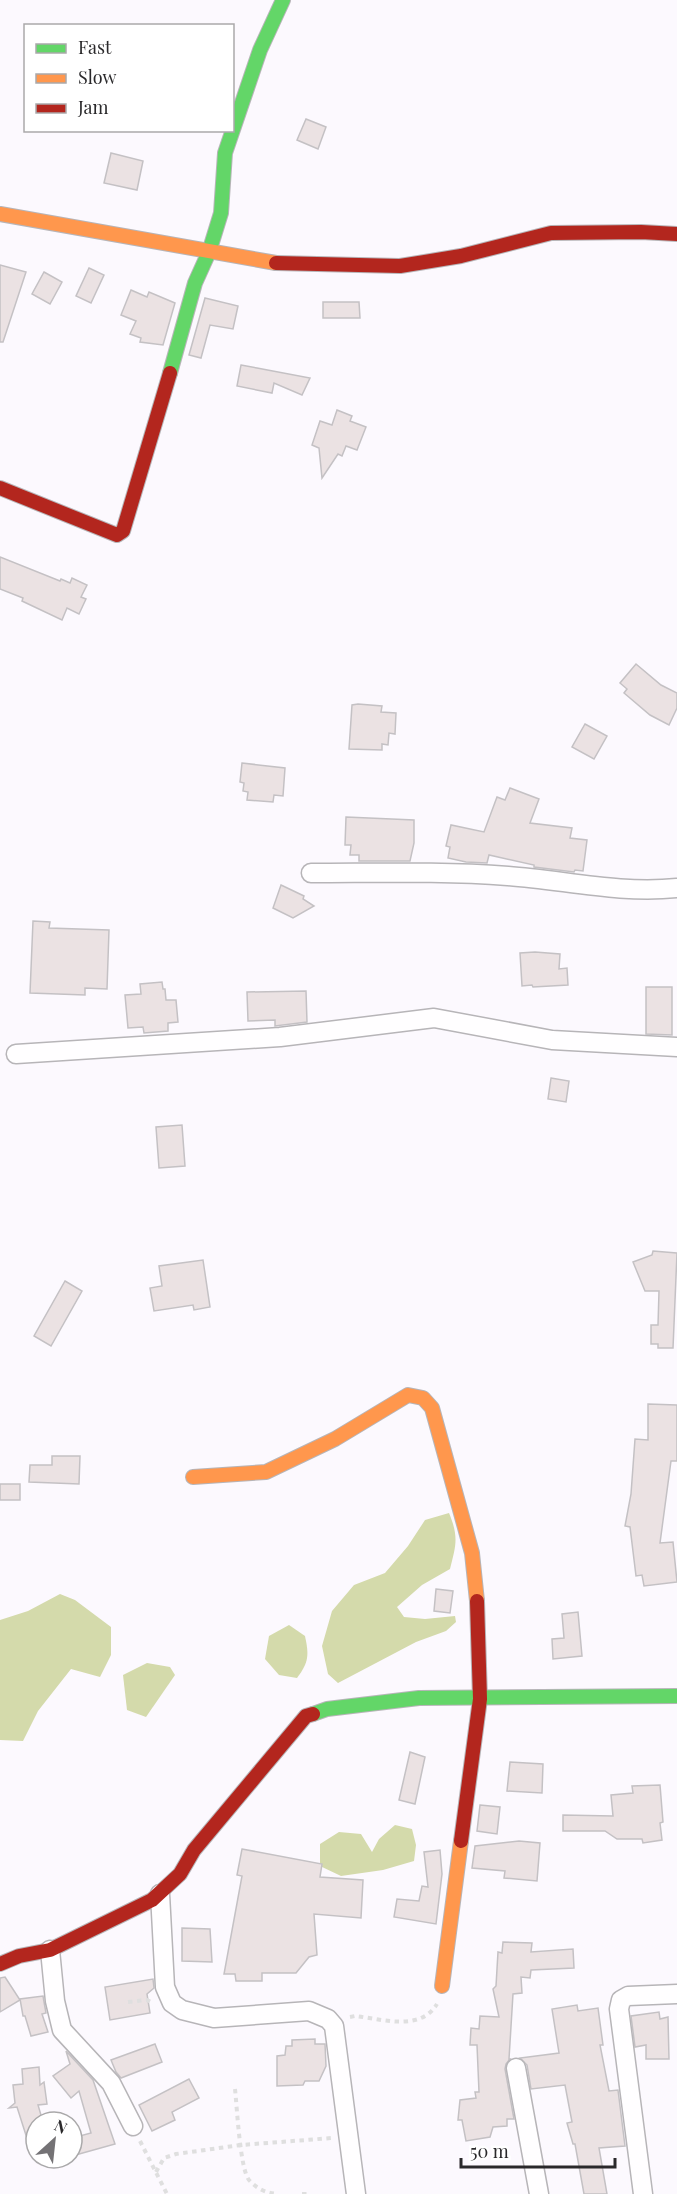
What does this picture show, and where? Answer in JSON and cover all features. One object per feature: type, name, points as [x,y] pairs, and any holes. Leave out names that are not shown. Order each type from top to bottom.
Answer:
[{"type":"street","points":[[234,127],[260,50],[282,0]]},
{"type":"street","points":[[0,488],[117,535],[123,531],[195,283],[209,252],[221,213],[225,153],[232,132]]},
{"type":"street","points":[[0,214],[283,264],[400,266],[461,256],[551,233],[677,234]]},
{"type":"street","points":[[310,873],[461,872],[620,889],[677,888]]},
{"type":"street","points":[[16,1054],[280,1037],[434,1018],[552,1040],[677,1047]]},
{"type":"street","points":[[193,1476],[266,1472],[335,1439],[408,1395],[423,1398],[432,1408],[472,1553],[477,1594],[480,1699],[442,1986]]},
{"type":"street","points":[[0,1964],[19,1956],[50,1950],[137,1909],[160,1894],[180,1874],[194,1850],[306,1716],[327,1710],[419,1698],[677,1696]]},
{"type":"street","points":[[160,1894],[165,1987],[172,2003],[182,2010],[214,2018],[309,2011],[328,2019],[334,2026],[356,2194]]},
{"type":"street","points":[[50,1950],[55,2001],[62,2030],[111,2083],[133,2126]]},
{"type":"street","points":[[643,2194],[619,2009],[621,2000],[628,1996],[677,1994]]},
{"type":"street","points":[[516,2068],[539,2194]]},
{"type":"path","points":[[334,2026],[345,2018],[355,2016],[415,2022],[429,2015],[436,2006],[442,1986]]},
{"type":"path","points":[[236,2089],[243,2164],[247,2178],[264,2193],[278,2194]]},
{"type":"path","points":[[133,2126],[167,2194]]},
{"type":"path","points":[[156,2172],[164,2158],[176,2154],[242,2145],[350,2137]]},
{"type":"path","points":[[302,2194],[307,2194]]},
{"type":"green space","points":[[449,1513],[455,1541],[450,1569],[422,1585],[397,1607],[404,1617],[425,1619],[455,1616],[456,1622],[446,1631],[416,1642],[338,1683],[328,1674],[322,1646],[332,1611],[354,1585],[385,1573],[408,1546],[425,1520]]},
{"type":"green space","points":[[60,1594],[75,1600],[111,1627],[111,1655],[100,1677],[71,1669],[38,1711],[23,1741],[0,1740],[0,1620],[28,1611]]},
{"type":"green space","points":[[289,1625],[305,1636],[306,1663],[297,1678],[279,1675],[265,1659],[269,1636]]},
{"type":"green space","points":[[147,1663],[170,1667],[175,1675],[146,1717],[127,1710],[123,1675]]},
{"type":"green space","points":[[395,1825],[412,1829],[416,1845],[414,1861],[383,1870],[341,1876],[320,1866],[320,1844],[339,1832],[361,1834],[372,1852],[379,1839]]},
{"type":"building","points":[[306,119],[326,127],[318,149],[297,140]]},
{"type":"building","points":[[111,153],[143,161],[137,190],[104,183]]},
{"type":"building","points":[[0,265],[26,272],[3,342],[0,342]]},
{"type":"building","points":[[89,268],[104,275],[91,303],[76,296]]},
{"type":"building","points":[[44,272],[62,282],[50,304],[32,294]]},
{"type":"building","points":[[131,290],[147,297],[149,292],[175,303],[163,345],[140,342],[141,338],[130,334],[136,321],[121,315]]},
{"type":"building","points":[[205,298],[238,306],[233,329],[210,325],[201,358],[189,355]]},
{"type":"building","points":[[323,302],[359,302],[360,318],[323,318]]},
{"type":"building","points":[[241,365],[310,378],[302,395],[274,383],[272,393],[237,386]]},
{"type":"building","points":[[337,410],[352,416],[350,421],[366,427],[357,450],[346,446],[342,456],[338,454],[322,478],[319,448],[312,445],[320,421],[332,425]]},
{"type":"building","points":[[0,557],[60,581],[61,579],[70,583],[72,578],[87,585],[81,597],[86,599],[79,614],[67,608],[62,620],[22,601],[23,598],[0,589]]},
{"type":"building","points":[[636,664],[661,685],[677,693],[677,708],[669,725],[650,715],[624,693],[627,689],[620,683]]},
{"type":"building","points":[[352,705],[382,706],[381,712],[396,713],[395,734],[389,733],[388,745],[382,744],[382,750],[349,749]]},
{"type":"building","points":[[585,724],[607,736],[594,759],[572,747]]},
{"type":"building","points":[[242,763],[285,768],[283,796],[274,795],[273,802],[247,800],[248,792],[243,791],[244,783],[240,782]]},
{"type":"building","points":[[510,788],[539,799],[530,823],[572,828],[570,838],[587,840],[583,871],[534,867],[534,865],[489,855],[487,863],[448,858],[450,847],[446,846],[451,825],[484,832],[497,797],[505,800]]},
{"type":"building","points":[[346,817],[414,820],[414,843],[410,861],[359,861],[359,855],[350,855],[351,845],[345,845]]},
{"type":"building","points":[[281,885],[304,896],[303,899],[314,906],[293,918],[273,908]]},
{"type":"building","points":[[33,921],[50,922],[49,928],[109,930],[107,989],[85,988],[85,995],[30,993]]},
{"type":"building","points":[[520,953],[560,954],[559,969],[567,968],[568,985],[522,986]]},
{"type":"building","points":[[162,982],[166,1000],[176,1000],[178,1022],[168,1023],[168,1031],[144,1033],[143,1027],[128,1028],[125,995],[141,994],[140,984]]},
{"type":"building","points":[[646,987],[672,987],[672,1035],[646,1034]]},
{"type":"building","points":[[306,991],[307,1022],[275,1026],[275,1020],[248,1021],[247,992]]},
{"type":"building","points":[[551,1078],[569,1081],[566,1102],[548,1099]]},
{"type":"building","points":[[182,1125],[185,1166],[159,1168],[156,1127]]},
{"type":"building","points":[[653,1251],[677,1253],[673,1348],[658,1348],[658,1344],[651,1344],[651,1325],[658,1325],[659,1291],[645,1291],[633,1262],[652,1255]]},
{"type":"building","points":[[203,1260],[210,1307],[194,1310],[193,1305],[154,1311],[150,1288],[162,1286],[159,1266]]},
{"type":"building","points":[[65,1281],[82,1291],[51,1346],[34,1336]]},
{"type":"building","points":[[648,1404],[677,1405],[677,1461],[671,1461],[660,1543],[673,1542],[677,1582],[644,1586],[642,1575],[636,1576],[630,1527],[625,1526],[631,1494],[635,1439],[648,1440]]},
{"type":"building","points":[[52,1456],[80,1456],[79,1484],[29,1482],[30,1465],[52,1465]]},
{"type":"building","points":[[0,1484],[20,1484],[20,1500],[0,1500]]},
{"type":"building","points":[[436,1589],[453,1591],[450,1613],[434,1611]]},
{"type":"building","points":[[578,1612],[582,1656],[553,1659],[552,1639],[564,1638],[562,1614]]},
{"type":"building","points":[[410,1752],[425,1757],[415,1804],[399,1800]]},
{"type":"building","points":[[510,1762],[543,1764],[542,1793],[507,1791]]},
{"type":"building","points":[[660,1785],[662,1840],[643,1843],[642,1839],[617,1839],[605,1831],[563,1831],[563,1815],[613,1816],[611,1795],[633,1793],[632,1786]]},
{"type":"building","points":[[480,1805],[500,1807],[497,1834],[477,1831]]},
{"type":"building","points":[[519,1841],[540,1843],[537,1881],[504,1878],[505,1871],[472,1868],[475,1846]]},
{"type":"building","points":[[242,1849],[322,1864],[320,1877],[363,1880],[361,1918],[314,1914],[317,1955],[309,1957],[296,1973],[262,1973],[262,1981],[236,1981],[235,1974],[224,1974],[242,1876],[237,1875]]},
{"type":"building","points":[[440,1850],[442,1874],[436,1924],[394,1917],[397,1899],[419,1901],[422,1886],[428,1887],[424,1852]]},
{"type":"building","points":[[182,1928],[210,1929],[212,1962],[182,1961]]},
{"type":"building","points":[[503,1942],[532,1943],[531,1952],[573,1949],[574,1968],[531,1970],[530,1978],[521,1977],[522,1993],[513,1994],[510,2059],[505,2069],[514,2119],[507,2119],[507,2126],[493,2127],[490,2137],[466,2141],[462,2120],[458,2120],[460,2100],[476,2098],[475,2092],[479,2092],[477,2045],[470,2045],[471,2028],[479,2029],[480,2016],[499,2017],[493,1989],[496,1986],[498,1952],[502,1953]]},
{"type":"building","points":[[5,1977],[20,2000],[0,2012],[0,1978]]},
{"type":"building","points":[[153,1979],[154,1988],[147,1994],[150,2013],[110,2020],[105,1987]]},
{"type":"building","points":[[43,1996],[46,2013],[42,2014],[48,2032],[31,2036],[25,2016],[23,2016],[20,1999]]},
{"type":"building","points":[[577,2005],[578,2011],[598,2008],[603,2045],[600,2045],[609,2091],[618,2090],[625,2146],[599,2148],[607,2194],[584,2194],[575,2144],[573,2144],[567,2123],[572,2122],[565,2085],[531,2089],[527,2065],[520,2058],[559,2053],[552,2009]]},
{"type":"building","points":[[659,2012],[660,2019],[668,2017],[669,2059],[646,2059],[646,2045],[635,2047],[631,2016]]},
{"type":"building","points":[[315,2039],[315,2044],[325,2044],[326,2066],[319,2081],[305,2081],[303,2085],[277,2086],[277,2056],[285,2055],[286,2046],[292,2046],[292,2040]]},
{"type":"building","points":[[155,2044],[162,2062],[121,2078],[111,2060]]},
{"type":"building","points":[[66,2051],[93,2080],[115,2144],[84,2153],[84,2135],[91,2133],[79,2091],[71,2098],[53,2076],[70,2064]]},
{"type":"building","points":[[39,2067],[40,2085],[44,2082],[47,2104],[38,2105],[39,2110],[24,2110],[24,2129],[17,2107],[9,2108],[15,2103],[13,2085],[23,2084],[22,2069]]},
{"type":"building","points":[[189,2079],[199,2098],[172,2112],[175,2120],[152,2131],[139,2105]]},
{"type":"traffic: fast","points":[[234,127],[260,50],[283,0]]},
{"type":"traffic: fast","points":[[170,373],[195,283],[209,252],[221,213],[225,153],[232,132]]},
{"type":"traffic: fast","points":[[313,1714],[327,1709],[419,1698],[677,1696]]},
{"type":"traffic: slow","points":[[0,214],[276,263]]},
{"type":"traffic: slow","points":[[193,1477],[266,1472],[335,1439],[408,1395],[423,1398],[432,1408],[472,1553],[477,1601]]},
{"type":"traffic: slow","points":[[442,1986],[461,1841]]},
{"type":"traffic: jam","points":[[276,263],[400,266],[461,256],[551,233],[677,234]]},
{"type":"traffic: jam","points":[[0,488],[117,535],[123,531],[170,373]]},
{"type":"traffic: jam","points":[[461,1841],[480,1699],[477,1601]]},
{"type":"traffic: jam","points":[[0,1964],[19,1956],[50,1950],[152,1900],[180,1874],[194,1850],[306,1716],[313,1714]]}]
